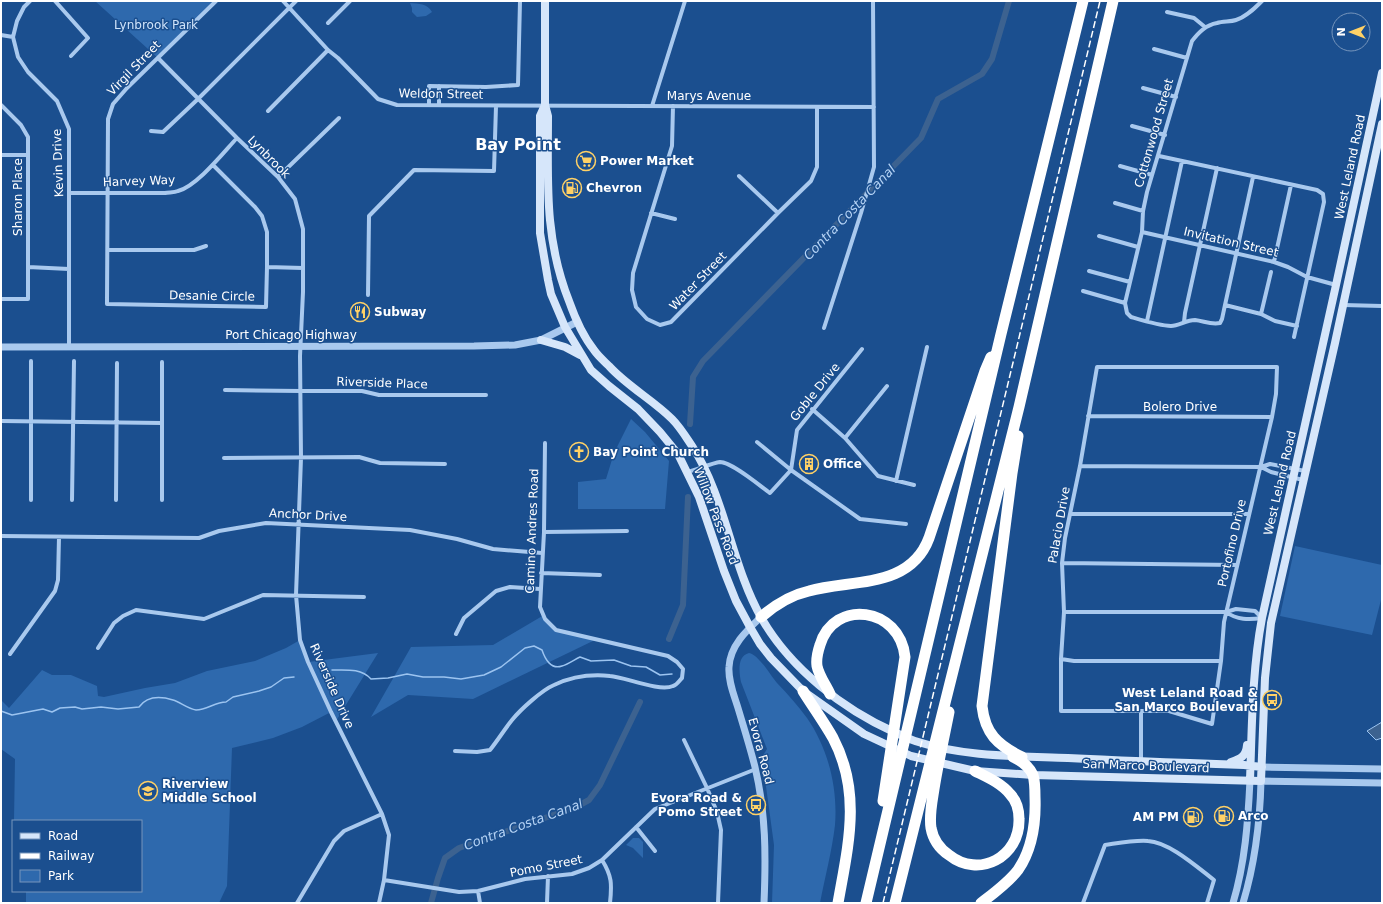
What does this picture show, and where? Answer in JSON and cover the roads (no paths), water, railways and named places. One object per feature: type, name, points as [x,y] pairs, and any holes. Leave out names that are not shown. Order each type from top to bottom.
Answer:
[{"type":"highway","points":[[866,903],[893,768],[908,722],[1083,1]]},
{"type":"highway","points":[[895,903],[931,780],[960,641],[1019,407],[1114,1]]},
{"type":"highway","points":[[761,617],[771,608],[797,595],[808,591],[837,585],[862,582],[889,576],[908,567],[918,558],[925,548],[929,538],[984,371],[1001,334]]},
{"type":"highway","points":[[982,903],[1010,879],[1018,869],[1030,844],[1035,819],[1035,785],[1032,775],[1025,763],[1003,747],[990,733],[986,725],[982,706],[1012,473],[1019,432],[1019,407]]},
{"type":"highway","points":[[830,694],[821,677],[817,665],[821,640],[828,629],[847,616],[857,614],[870,615],[881,619],[891,626],[899,635],[904,648],[905,665],[896,718],[893,768]]},
{"type":"highway","points":[[803,692],[834,739],[848,779],[851,801],[850,840],[838,903]]},
{"type":"highway","points":[[931,780],[931,829],[937,843],[944,852],[957,861],[971,864],[987,864],[1001,858],[1012,846],[1019,829],[1019,811],[1011,795],[989,778],[975,771]]},
{"type":"main road","name":"Willow Pass Road","points":[[545,1],[545,106],[548,116],[548,210],[558,272],[577,322],[593,350],[612,370],[674,421],[692,446],[704,467],[714,490],[738,566],[761,617],[770,632],[786,652],[807,675],[844,705],[871,722],[914,741]]},
{"type":"main road","name":"West Leland Road","points":[[1250,780],[1254,681],[1262,618],[1382,73]]},
{"type":"main road","name":"Willow Pass Road","points":[[545,106],[540,116],[540,233],[551,294],[564,327],[591,370],[638,409],[678,454],[699,497],[724,571],[736,601],[760,644],[771,658],[803,692],[864,734],[911,756]]},
{"type":"main road","name":"West Leland Road","points":[[1261,781],[1265,678],[1272,617],[1290,545],[1382,124]]},
{"type":"main road","points":[[1335,343],[1333,325],[1340,295],[1336,285],[1344,277],[1349,254],[1357,240]]},
{"type":"main road","points":[[541,340],[565,347],[582,356]]},
{"type":"main road","points":[[1272,617],[1269,611],[1269,604],[1276,573],[1275,561]]},
{"type":"main road","points":[[1262,618],[1266,621],[1261,669],[1265,678]]},
{"type":"main road","points":[[1222,764],[1238,760],[1246,753],[1249,708],[1254,681]]},
{"type":"main road","name":"San Marco Boulevard","points":[[914,741],[964,753],[1018,757],[1250,765],[1262,767]]},
{"type":"main road","name":"San Marco Boulevard","points":[[911,756],[975,771],[1032,775],[1261,781]]},
{"type":"street","points":[[1,35],[13,37],[17,21],[24,7],[30,1]]},
{"type":"street","points":[[55,1],[88,38],[71,56]]},
{"type":"street","name":"Virgil Street","points":[[108,192],[108,119],[113,104],[127,88],[216,1]]},
{"type":"street","name":"Weldon Street","points":[[283,1],[328,50],[338,58],[378,99],[397,105],[545,106]]},
{"type":"street","points":[[151,131],[163,132],[296,1]]},
{"type":"street","points":[[328,23],[350,1]]},
{"type":"street","points":[[429,105],[429,86],[486,87],[518,85],[520,1]]},
{"type":"street","points":[[652,106],[685,1]]},
{"type":"street","points":[[824,328],[861,213],[874,167],[873,1]]},
{"type":"street","points":[[1167,12],[1194,18],[1206,27],[1217,23],[1238,20],[1254,9],[1262,1]]},
{"type":"street","name":"Cottonwood Street","points":[[1147,321],[1131,317],[1127,313],[1125,303],[1142,232],[1143,211],[1152,175],[1159,156],[1192,42],[1199,32],[1206,27]]},
{"type":"street","name":"Kevin Drive","points":[[13,37],[18,57],[28,72],[57,101],[69,129],[69,346]]},
{"type":"street","points":[[1154,49],[1187,58]]},
{"type":"street","points":[[268,111],[328,50]]},
{"type":"street","name":"Lynbrook","points":[[158,58],[236,138],[278,177],[295,200],[303,229],[301,346]]},
{"type":"street","points":[[439,86],[439,105]]},
{"type":"street","points":[[1143,88],[1176,97]]},
{"type":"street","name":"Sharon Place","points":[[1,105],[21,125],[28,137],[28,299],[1,299]]},
{"type":"street","points":[[368,295],[369,216],[414,170],[494,172],[496,106]]},
{"type":"street","name":"Marys Avenue","points":[[545,106],[874,107]]},
{"type":"street","name":"Water Street","points":[[673,106],[672,146],[633,273],[632,290],[636,306],[647,319],[660,325],[671,322],[778,213],[812,181],[817,167],[817,107]]},
{"type":"street","points":[[278,177],[339,118]]},
{"type":"street","points":[[1132,126],[1165,135]]},
{"type":"street","name":"Harvey Way","points":[[69,193],[165,193],[178,191],[191,184],[213,165],[236,138]]},
{"type":"street","points":[[1,155],[28,155]]},
{"type":"street","points":[[1159,156],[1317,190],[1323,194],[1324,202],[1294,337]]},
{"type":"street","points":[[1182,161],[1147,321],[1169,326],[1195,320],[1213,324],[1220,323],[1237,254],[1253,177]]},
{"type":"street","name":"Desanie Circle","points":[[108,192],[108,304],[266,306],[268,267],[267,232],[262,216],[255,206],[213,165]]},
{"type":"street","points":[[1120,166],[1152,175]]},
{"type":"street","points":[[1184,322],[1217,168]]},
{"type":"street","points":[[739,176],[778,213]]},
{"type":"street","points":[[1274,262],[1291,185]]},
{"type":"street","points":[[1114,203],[1143,211]]},
{"type":"street","points":[[651,213],[675,219]]},
{"type":"street","name":"Invitation Street","points":[[1142,232],[1274,262],[1288,267],[1307,277],[1336,285]]},
{"type":"street","points":[[1099,236],[1138,247]]},
{"type":"street","points":[[108,250],[194,250],[206,246]]},
{"type":"street","points":[[28,267],[68,269]]},
{"type":"street","points":[[268,267],[303,268]]},
{"type":"street","points":[[1089,271],[1130,282]]},
{"type":"street","points":[[1261,314],[1271,272]]},
{"type":"street","points":[[1083,291],[1125,303]]},
{"type":"street","points":[[1343,304],[1382,306]]},
{"type":"street","points":[[1225,305],[1261,314],[1275,321],[1296,326]]},
{"type":"street","name":"Port Chicago Highway","points":[[1,347],[474,346],[515,344],[541,340],[564,327],[577,322]]},
{"type":"street","name":"Riverside Drive","points":[[301,346],[301,458],[296,595],[300,640],[308,662],[382,814],[389,835],[384,880],[379,903]]},
{"type":"street","points":[[896,481],[927,347]]},
{"type":"street","name":"Goble Drive","points":[[791,470],[797,430],[812,409],[862,349]]},
{"type":"street","points":[[31,361],[31,500]]},
{"type":"street","points":[[72,500],[74,361]]},
{"type":"street","points":[[162,362],[162,500]]},
{"type":"street","points":[[116,500],[117,363]]},
{"type":"street","name":"Palacio Drive","points":[[1141,711],[1061,711],[1061,659],[1064,612],[1062,563],[1065,538],[1080,466],[1097,367],[1277,367]]},
{"type":"street","name":"Portofino Drive","points":[[1141,711],[1169,711],[1212,724],[1221,661],[1224,622],[1272,417],[1276,394],[1277,367]]},
{"type":"street","points":[[845,438],[887,386]]},
{"type":"street","name":"Riverside Place","points":[[225,390],[362,390],[379,395],[486,395]]},
{"type":"street","points":[[812,409],[845,438],[878,476],[914,484]]},
{"type":"street","name":"Bolero Drive","points":[[1088,416],[1272,417]]},
{"type":"street","points":[[1,421],[162,423]]},
{"type":"street","points":[[757,442],[791,470],[860,519],[906,524]]},
{"type":"street","name":"Camino Andres Road","points":[[455,751],[477,752],[490,750],[513,719],[539,695],[553,685],[573,678],[596,675],[612,676],[639,684],[672,687],[682,678],[683,668],[668,656],[556,630],[545,619],[540,607],[540,589],[544,532],[545,443]]},
{"type":"street","points":[[224,458],[359,457],[380,463],[445,464]]},
{"type":"street","points":[[687,472],[714,463],[722,462],[731,465],[770,493],[791,470]]},
{"type":"street","points":[[1080,466],[1260,467],[1270,464],[1305,471]]},
{"type":"street","points":[[1260,467],[1271,472],[1303,480]]},
{"type":"street","points":[[1070,514],[1249,514]]},
{"type":"street","name":"Anchor Drive","points":[[1,536],[199,538],[219,531],[266,523],[410,530],[450,537],[493,549],[542,553]]},
{"type":"street","points":[[544,532],[627,531]]},
{"type":"street","points":[[10,654],[55,591],[58,580],[59,537]]},
{"type":"street","points":[[1062,563],[1237,565]]},
{"type":"street","points":[[541,573],[600,575]]},
{"type":"street","points":[[456,634],[464,618],[496,591],[510,587],[540,589]]},
{"type":"street","points":[[98,648],[114,623],[123,616],[136,610],[204,619],[263,595],[364,597]]},
{"type":"street","points":[[1064,612],[1226,612],[1236,610],[1255,611],[1262,618]]},
{"type":"street","points":[[1226,612],[1234,617],[1253,619],[1262,618]]},
{"type":"street","name":"Evora Road","points":[[761,617],[737,642],[730,659],[729,676],[756,769],[763,812],[766,840],[764,903]]},
{"type":"street","points":[[1061,659],[1074,662],[1221,661]]},
{"type":"street","points":[[1141,711],[1141,761]]},
{"type":"street","points":[[684,740],[717,812],[721,830],[718,903]]},
{"type":"street","name":"San Marco Boulevard","points":[[1262,767],[1382,769]]},
{"type":"street","name":"Pomo Street","points":[[384,880],[459,892],[478,891],[525,879],[572,874],[589,868],[602,860],[655,810],[756,769]]},
{"type":"street","name":"West Leland Road","points":[[1233,903],[1239,884],[1247,838],[1250,780]]},
{"type":"street","name":"San Marco Boulevard","points":[[1261,781],[1382,783]]},
{"type":"street","name":"West Leland Road","points":[[1243,903],[1256,848],[1261,781]]},
{"type":"street","points":[[297,903],[334,841],[344,831],[382,814]]},
{"type":"street","points":[[636,827],[655,851]]},
{"type":"street","points":[[1083,903],[1105,845],[1149,841],[1169,848],[1188,859],[1214,880],[1207,903]]},
{"type":"street","points":[[602,860],[608,870],[612,883],[610,903]]},
{"type":"street","points":[[547,903],[548,876]]},
{"type":"street","points":[[478,891],[480,903]]},
{"type":"waterway","name":"Contra Costa Canal","points":[[690,424],[693,377],[703,361],[921,138],[938,99],[982,74],[992,59],[1009,1]]},
{"type":"waterway","name":"Contra Costa Canal","points":[[669,639],[683,605],[688,497]]},
{"type":"waterway","points":[[332,670],[358,671],[367,675],[371,679],[388,678],[407,674],[423,677],[461,679],[484,675],[501,667],[525,648],[534,646],[542,650],[549,663],[558,667],[568,664],[580,657],[591,661],[614,660],[631,666],[646,667],[660,675],[672,674]]},
{"type":"waterway","points":[[1,711],[12,715],[43,709],[52,712],[60,708],[75,707],[82,709],[101,707],[118,709],[139,707],[142,703],[154,698],[173,700],[187,707],[200,710],[218,703],[226,702],[233,697],[271,687],[284,678],[294,677]]},
{"type":"waterway","name":"Contra Costa Canal","points":[[431,903],[445,858],[459,848],[576,807],[589,800],[600,785],[640,702]]},
{"type":"railway","points":[[883,903],[1100,1]]},
{"type":"place","name":"Power Market","points":[[586,161]]},
{"type":"place","name":"Chevron","points":[[572,188]]},
{"type":"place","name":"Subway","points":[[360,312]]},
{"type":"place","name":"Bay Point Church","points":[[579,452]]},
{"type":"place","name":"Office","points":[[809,464]]},
{"type":"place","name":"West Leland Road & San Marco Boulevard","points":[[1272,700]]},
{"type":"place","name":"Riverview Middle School","points":[[148,791]]},
{"type":"place","name":"Evora Road & Pomo Street","points":[[756,805]]},
{"type":"place","name":"Arco","points":[[1224,816]]},
{"type":"place","name":"AM PM","points":[[1193,817]]},
{"type":"district","name":"Bay Point","points":[[518,144]]},
{"type":"park label","name":"Lynbrook Park","points":[[156,25]]}]
